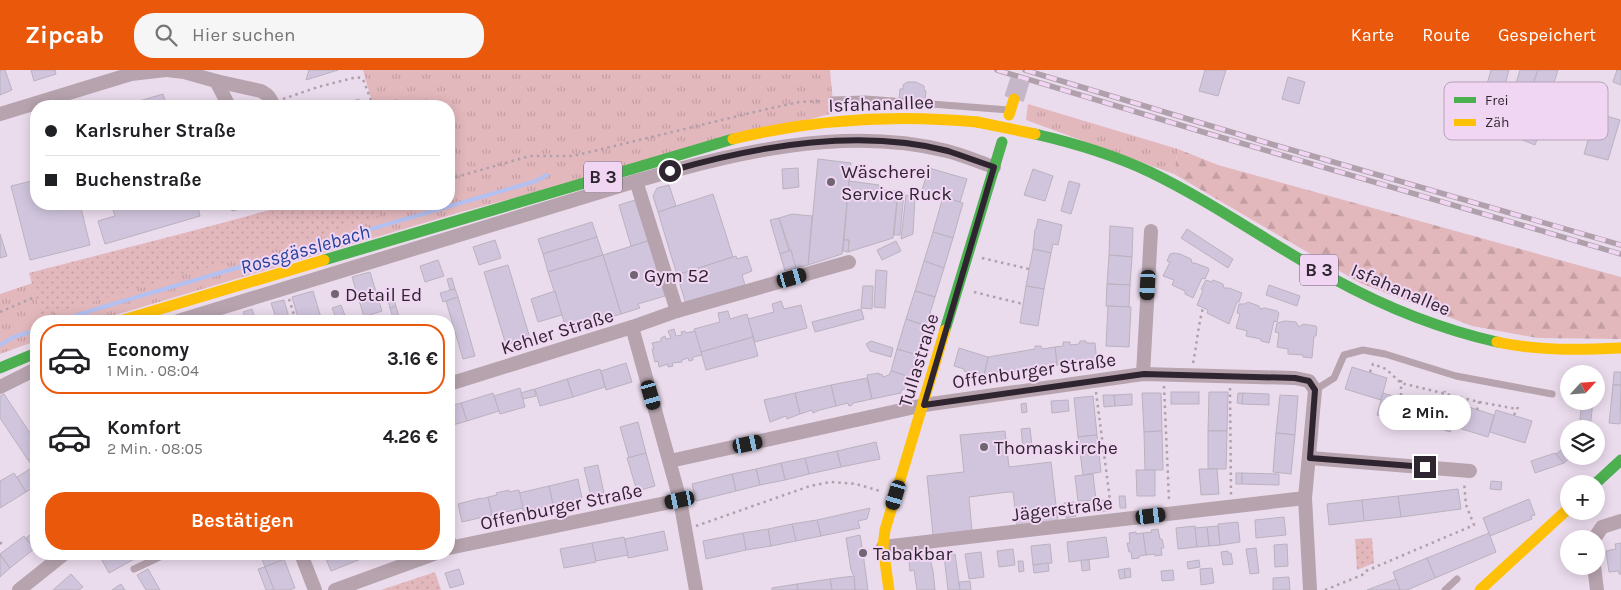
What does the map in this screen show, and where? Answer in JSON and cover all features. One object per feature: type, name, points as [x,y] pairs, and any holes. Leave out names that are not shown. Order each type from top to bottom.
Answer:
[{"type":"main road","name":"Isfahanallee","points":[[140,315],[697,149],[758,134],[820,122],[857,119],[929,118],[977,122],[1035,134],[1094,150],[1151,173],[1205,201],[1337,281],[1370,298],[1413,316],[1510,345],[1554,349],[1592,350],[1621,348]]},
{"type":"main road","name":"Tullastraße","points":[[890,590],[883,547],[885,530],[1002,142]]},
{"type":"main road","points":[[0,368],[30,356]]},
{"type":"main road","points":[[1605,475],[1621,460]]},
{"type":"main road","points":[[1480,590],[1560,516]]},
{"type":"street","points":[[46,100],[131,74],[166,70],[184,72],[261,91],[267,94],[271,100]]},
{"type":"street","points":[[216,81],[226,100]]},
{"type":"street","points":[[0,114],[30,105]]},
{"type":"street","points":[[198,315],[636,181],[705,161],[750,152],[823,142],[863,140],[898,143],[947,151],[994,167]]},
{"type":"street","points":[[636,181],[677,311]]},
{"type":"street","points":[[1144,374],[1151,232]]},
{"type":"street","name":"Kehler Straße","points":[[455,382],[632,327],[677,311],[850,262]]},
{"type":"street","points":[[632,327],[680,500],[696,590]]},
{"type":"street","points":[[0,387],[30,372]]},
{"type":"street","name":"Offenburger Straße","points":[[670,461],[924,405],[1144,374],[1295,378],[1309,381],[1315,390]]},
{"type":"street","points":[[1310,590],[1305,498],[1315,390]]},
{"type":"street","points":[[1310,458],[1467,470]]},
{"type":"street","name":"Jägerstraße","points":[[883,547],[1305,498]]},
{"type":"street","name":"Offenburger Straße","points":[[455,547],[680,500]]},
{"type":"street","points":[[1600,530],[1602,527],[1621,522]]},
{"type":"street","points":[[19,590],[56,560]]},
{"type":"street","points":[[303,560],[314,590]]},
{"type":"street","points":[[335,590],[418,560]]},
{"type":"street","points":[[1595,575],[1596,590]]},
{"type":"lane","points":[[832,100],[866,99],[1012,108]]},
{"type":"lane","points":[[1315,390],[1334,378],[1344,355],[1363,350],[1385,354],[1456,376],[1552,394]]},
{"type":"lane","points":[[134,569],[153,560]]},
{"type":"lane","points":[[1445,590],[1457,579]]},
{"type":"path","points":[[284,100],[318,87],[357,77],[363,79],[371,100]]},
{"type":"path","points":[[455,177],[530,156],[573,156],[762,110],[799,102],[832,100]]},
{"type":"path","points":[[968,255],[1029,269]]},
{"type":"path","points":[[286,288],[294,315]]},
{"type":"path","points":[[958,288],[1023,304]]},
{"type":"path","points":[[0,312],[35,297]]},
{"type":"path","points":[[1190,375],[1203,308]]},
{"type":"path","points":[[1370,372],[1373,364],[1386,369],[1401,382],[1517,409]]},
{"type":"path","points":[[1164,375],[1170,514]]},
{"type":"path","points":[[1230,376],[1231,507]]},
{"type":"path","points":[[1094,381],[1112,521]]},
{"type":"path","points":[[1401,382],[1402,398]]},
{"type":"path","points":[[1439,404],[1445,392]]},
{"type":"path","points":[[1477,410],[1480,401]]},
{"type":"path","points":[[1514,415],[1518,405]]},
{"type":"path","points":[[1325,590],[1474,525],[1466,505],[1467,470]]},
{"type":"path","points":[[685,530],[785,494],[831,482],[856,484],[896,495]]},
{"type":"green space","points":[[363,70],[830,70],[834,113],[461,212],[115,315],[30,315],[30,343],[0,354],[0,294],[160,240],[270,210],[455,210],[455,100],[371,100]]},
{"type":"green space","points":[[1028,104],[1178,149],[1174,174],[1026,120]]},
{"type":"green space","points":[[1178,149],[1218,165],[1621,277],[1621,339],[1537,338],[1472,326],[1360,283],[1174,174]]},
{"type":"green space","points":[[274,210],[377,210],[380,217],[48,315],[40,315],[29,273]]},
{"type":"green space","points":[[1372,538],[1374,563],[1357,570],[1355,539]]},
{"type":"green space","points":[[435,572],[441,590],[381,590]]},
{"type":"building","points":[[0,70],[5,70],[12,90],[0,95]]},
{"type":"building","points":[[31,70],[55,70],[56,74],[34,81]]},
{"type":"building","points":[[309,70],[338,70],[306,80]]},
{"type":"building","points":[[1205,70],[1226,70],[1218,96],[1199,91]]},
{"type":"building","points":[[1491,70],[1509,70],[1506,82],[1488,82]]},
{"type":"building","points":[[1520,70],[1538,70],[1534,82],[1516,82]]},
{"type":"building","points":[[1538,70],[1558,70],[1554,82],[1534,82]]},
{"type":"building","points":[[1617,70],[1621,70],[1621,85],[1613,82]]},
{"type":"building","points":[[1288,77],[1305,82],[1299,104],[1282,99]]},
{"type":"building","points":[[907,82],[916,82],[924,86],[926,91],[925,100],[899,98],[900,89],[903,89],[903,85]]},
{"type":"building","points":[[163,94],[165,100],[142,100]]},
{"type":"building","points":[[1608,116],[1620,120],[1608,160],[1584,154],[1588,140],[1608,140]]},
{"type":"building","points":[[1522,140],[1537,140],[1535,145]]},
{"type":"building","points":[[818,159],[851,163],[842,254],[808,265]]},
{"type":"building","points":[[798,168],[799,187],[783,189],[782,169]]},
{"type":"building","points":[[929,168],[967,179],[960,202],[922,190]]},
{"type":"building","points":[[1033,169],[1053,176],[1045,201],[1024,195]]},
{"type":"building","points":[[30,181],[30,210],[81,210],[90,245],[30,260],[11,186]]},
{"type":"building","points":[[849,181],[879,185],[878,190],[898,191],[893,238],[848,252],[849,240],[844,240]]},
{"type":"building","points":[[1069,181],[1080,184],[1071,214],[1061,211]]},
{"type":"building","points":[[669,185],[676,206],[658,212],[653,196],[657,188]]},
{"type":"building","points":[[898,191],[904,192],[900,235],[894,235]]},
{"type":"building","points":[[713,194],[733,257],[677,275],[658,212]]},
{"type":"building","points":[[906,195],[915,197],[913,234],[901,239]]},
{"type":"building","points":[[943,197],[963,203],[953,238],[933,232]]},
{"type":"building","points":[[635,200],[648,241],[631,246],[619,205]]},
{"type":"building","points":[[113,210],[198,210],[200,216],[105,244],[98,221],[115,216]]},
{"type":"building","points":[[792,214],[812,216],[808,265],[796,268],[779,218]]},
{"type":"building","points":[[779,218],[789,251],[780,254],[770,220]]},
{"type":"building","points":[[1038,219],[1062,225],[1058,245],[1053,244],[1051,253],[1033,249]]},
{"type":"building","points":[[592,222],[597,237],[543,254],[538,239]]},
{"type":"building","points":[[1110,226],[1133,228],[1132,257],[1109,255]]},
{"type":"building","points":[[1187,229],[1233,259],[1228,268],[1181,238]]},
{"type":"building","points":[[933,232],[953,238],[944,268],[924,261]]},
{"type":"building","points":[[0,234],[7,256],[0,258]]},
{"type":"building","points":[[597,237],[603,255],[548,272],[543,254]]},
{"type":"building","points":[[495,240],[501,258],[479,265],[473,247]]},
{"type":"building","points":[[844,240],[849,240],[848,252],[843,251]]},
{"type":"building","name":"Gym 52","points":[[648,241],[665,296],[638,304],[640,308],[621,314],[603,255]]},
{"type":"building","points":[[896,241],[901,251],[882,260],[877,250]]},
{"type":"building","points":[[1033,249],[1051,253],[1044,289],[1026,286]]},
{"type":"building","points":[[791,250],[796,268],[785,271],[780,254]]},
{"type":"building","points":[[1174,253],[1191,259],[1192,263],[1209,270],[1205,279],[1202,278],[1193,298],[1185,294],[1185,291],[1172,285],[1174,280],[1163,276],[1170,262],[1167,261],[1170,254]]},
{"type":"building","points":[[603,255],[621,314],[567,331],[548,272]]},
{"type":"building","points":[[1109,255],[1132,257],[1130,285],[1107,284]]},
{"type":"building","points":[[736,256],[737,259],[747,256],[752,271],[742,275],[745,285],[686,304],[677,275]]},
{"type":"building","points":[[438,260],[444,276],[425,282],[420,266]]},
{"type":"building","points":[[924,261],[944,268],[935,297],[915,291]]},
{"type":"building","points":[[508,265],[530,338],[506,345],[484,272]]},
{"type":"building","points":[[876,270],[887,271],[885,308],[874,307]]},
{"type":"building","points":[[370,272],[382,311],[363,315],[352,277]]},
{"type":"building","points":[[452,278],[455,289],[450,290],[447,279]]},
{"type":"building","points":[[1206,280],[1212,282],[1213,280],[1223,284],[1224,288],[1242,293],[1229,324],[1207,313],[1208,310],[1197,305],[1203,290],[1201,289]]},
{"type":"building","points":[[1107,284],[1130,285],[1129,307],[1106,306]]},
{"type":"building","points":[[1269,285],[1300,296],[1297,306],[1266,295]]},
{"type":"building","points":[[863,286],[873,286],[872,309],[861,308]]},
{"type":"building","points":[[1026,286],[1044,289],[1038,326],[1020,323]]},
{"type":"building","points":[[455,289],[458,297],[443,302],[440,293]]},
{"type":"building","points":[[313,291],[320,315],[297,315],[292,297]]},
{"type":"building","points":[[555,291],[562,315],[538,322],[531,299]]},
{"type":"building","points":[[915,291],[935,297],[926,326],[906,319]]},
{"type":"building","points":[[393,295],[396,306],[390,308],[387,297]]},
{"type":"building","points":[[458,297],[475,356],[463,359],[455,332],[455,315],[450,315],[446,301]]},
{"type":"building","points":[[284,300],[288,315],[275,315],[271,303]]},
{"type":"building","points":[[781,301],[784,309],[801,305],[807,328],[755,342],[748,319],[774,312],[772,304]]},
{"type":"building","points":[[1248,302],[1259,306],[1260,309],[1265,308],[1279,313],[1277,322],[1274,321],[1269,343],[1246,336],[1247,331],[1236,328],[1240,314],[1237,313],[1239,304]]},
{"type":"building","points":[[341,305],[345,315],[335,315],[332,308]]},
{"type":"building","points":[[396,306],[398,315],[392,315],[390,308]]},
{"type":"building","points":[[1108,306],[1131,307],[1129,347],[1106,346]]},
{"type":"building","points":[[252,309],[254,315],[244,315],[243,312]]},
{"type":"building","points":[[861,309],[864,319],[815,332],[812,322]]},
{"type":"building","points":[[728,311],[730,319],[747,314],[753,337],[701,352],[694,329],[720,322],[718,313]]},
{"type":"building","points":[[906,319],[926,326],[917,355],[897,349]]},
{"type":"building","points":[[1285,321],[1296,322],[1298,326],[1303,324],[1316,326],[1312,358],[1288,354],[1288,349],[1277,347],[1279,333],[1275,332],[1277,323]]},
{"type":"building","points":[[674,329],[676,336],[682,335],[681,332],[695,331],[702,355],[693,357],[693,360],[689,361],[688,358],[682,360],[682,362],[672,363],[673,366],[668,367],[668,364],[659,367],[658,361],[655,362],[652,343],[661,341],[661,338],[665,336],[666,339],[671,338],[668,331]]},
{"type":"building","points":[[753,337],[758,356],[706,370],[701,352]]},
{"type":"building","points":[[871,341],[893,348],[891,357],[870,351],[866,344]]},
{"type":"building","points":[[1080,341],[1095,343],[1097,362],[1057,365],[1055,347],[1063,346],[1063,342],[1070,342],[1070,345],[1079,344]]},
{"type":"building","points":[[1035,346],[1041,346],[1042,349],[1055,347],[1057,365],[1038,370],[1038,368],[984,375],[988,357],[1035,349]]},
{"type":"building","points":[[959,348],[988,357],[984,375],[974,372],[973,374],[954,366]]},
{"type":"building","points":[[897,349],[917,355],[910,377],[891,371]]},
{"type":"building","points":[[626,363],[632,382],[606,390],[601,371]]},
{"type":"building","points":[[1352,367],[1387,378],[1381,400],[1345,389]]},
{"type":"building","points":[[600,369],[605,387],[573,397],[567,379]]},
{"type":"building","points":[[891,371],[910,377],[906,390],[902,389],[901,393],[872,399],[867,375],[879,373],[883,377],[889,375]]},
{"type":"building","points":[[1614,372],[1621,372],[1621,385],[1613,385]]},
{"type":"building","points":[[867,378],[872,399],[853,403],[849,406],[848,403],[836,406],[831,385]]},
{"type":"building","points":[[567,379],[573,397],[540,406],[535,389]]},
{"type":"building","points":[[831,385],[836,406],[813,413],[812,410],[800,414],[795,393]]},
{"type":"building","points":[[1613,385],[1621,385],[1620,424],[1609,423]]},
{"type":"building","points":[[520,388],[525,407],[500,414],[494,396]]},
{"type":"building","points":[[534,389],[536,396],[523,399],[521,393]]},
{"type":"building","points":[[1171,392],[1199,392],[1199,404],[1171,404]]},
{"type":"building","points":[[1209,392],[1228,392],[1227,431],[1208,431]]},
{"type":"building","points":[[493,393],[499,411],[467,421],[461,403]]},
{"type":"building","points":[[795,393],[800,414],[787,419],[786,416],[770,422],[764,400]]},
{"type":"building","points":[[1142,393],[1161,393],[1162,431],[1144,432]]},
{"type":"building","points":[[1238,393],[1243,393],[1242,404],[1237,403]]},
{"type":"building","points":[[1243,393],[1269,394],[1269,405],[1242,404]]},
{"type":"building","points":[[1383,393],[1419,404],[1413,426],[1377,415]]},
{"type":"building","points":[[4,394],[30,433],[30,458],[28,460],[0,418],[0,396]]},
{"type":"building","points":[[1132,394],[1132,405],[1115,406],[1114,395]]},
{"type":"building","points":[[1103,395],[1114,395],[1115,406],[1104,407]]},
{"type":"building","points":[[1280,395],[1298,396],[1295,435],[1276,433]]},
{"type":"building","points":[[1093,396],[1097,435],[1078,437],[1074,398]]},
{"type":"building","points":[[1421,398],[1457,410],[1450,432],[1414,420]]},
{"type":"building","points":[[1068,400],[1069,411],[1052,413],[1051,401]]},
{"type":"building","points":[[461,403],[467,421],[455,424],[455,404]]},
{"type":"building","points":[[1026,403],[1027,412],[1022,413],[1021,404]]},
{"type":"building","points":[[1459,404],[1494,415],[1488,437],[1452,426]]},
{"type":"building","points":[[1496,410],[1532,421],[1525,443],[1490,432]]},
{"type":"building","points":[[1581,410],[1592,410],[1591,420],[1580,420]]},
{"type":"building","points":[[638,422],[646,453],[629,458],[620,427]]},
{"type":"building","points":[[1030,428],[1032,446],[1023,447],[1021,429]]},
{"type":"building","points":[[1005,431],[1009,467],[1051,462],[1058,522],[1017,527],[1013,492],[1008,492],[969,497],[972,531],[933,535],[927,476],[964,472],[960,435]]},
{"type":"building","points":[[1162,431],[1163,470],[1145,470],[1144,432]]},
{"type":"building","points":[[1208,431],[1227,431],[1226,469],[1208,469]]},
{"type":"building","points":[[1276,433],[1295,435],[1291,474],[1273,472]]},
{"type":"building","points":[[1097,435],[1101,472],[1083,475],[1078,437]]},
{"type":"building","points":[[876,442],[880,459],[841,467],[837,451]]},
{"type":"building","points":[[837,451],[841,467],[809,474],[805,458]]},
{"type":"building","points":[[646,453],[655,486],[637,491],[627,458]]},
{"type":"building","points":[[1555,453],[1560,459],[1560,464],[1535,473],[1531,461]]},
{"type":"building","points":[[805,458],[809,474],[785,480],[781,463]]},
{"type":"building","points":[[781,463],[785,480],[760,485],[756,469]]},
{"type":"building","points":[[598,465],[604,493],[591,496],[584,468]]},
{"type":"building","points":[[30,469],[30,490],[26,492],[17,477]]},
{"type":"building","points":[[756,469],[760,485],[736,491],[732,474]]},
{"type":"building","points":[[1199,469],[1217,469],[1219,494],[1201,495]]},
{"type":"building","points":[[1136,470],[1155,470],[1155,496],[1137,496]]},
{"type":"building","points":[[14,473],[26,492],[0,508],[0,481]]},
{"type":"building","points":[[1236,473],[1242,473],[1242,484],[1236,484]]},
{"type":"building","points":[[1242,473],[1279,474],[1279,485],[1242,484]]},
{"type":"building","points":[[732,474],[736,491],[696,501],[692,484]]},
{"type":"building","points":[[1093,474],[1096,500],[1078,501],[1075,476]]},
{"type":"building","points":[[578,479],[582,498],[553,505],[549,486]]},
{"type":"building","points":[[1491,481],[1502,482],[1501,490],[1490,489]]},
{"type":"building","points":[[549,486],[553,505],[523,511],[519,493]]},
{"type":"building","points":[[1458,489],[1461,509],[1401,517],[1398,496]]},
{"type":"building","points":[[509,490],[509,492],[519,490],[523,508],[492,515],[488,497]]},
{"type":"building","points":[[1119,496],[1125,496],[1126,508],[1120,508]]},
{"type":"building","points":[[1398,496],[1401,517],[1364,521],[1362,500]]},
{"type":"building","points":[[488,497],[492,515],[462,522],[458,504]]},
{"type":"building","points":[[1109,499],[1110,510],[1099,512],[1098,501]]},
{"type":"building","points":[[1529,499],[1535,515],[1531,516],[1532,519],[1490,536],[1483,518]]},
{"type":"building","points":[[1362,500],[1364,521],[1329,525],[1327,504]]},
{"type":"building","points":[[1074,502],[1076,516],[1066,518],[1064,503]]},
{"type":"building","points":[[870,508],[867,519],[858,521],[860,528],[821,536],[817,520]]},
{"type":"building","points":[[1284,517],[1286,535],[1256,538],[1255,520]]},
{"type":"building","points":[[817,520],[821,536],[796,541],[792,524]]},
{"type":"building","points":[[1238,522],[1240,542],[1220,545],[1218,524]]},
{"type":"building","points":[[792,524],[796,541],[771,546],[768,529]]},
{"type":"building","points":[[1195,526],[1197,547],[1178,549],[1176,528]]},
{"type":"building","points":[[1218,526],[1220,545],[1209,546],[1207,527]]},
{"type":"building","points":[[1207,527],[1209,546],[1197,547],[1195,528]]},
{"type":"building","points":[[768,529],[771,546],[746,550],[743,533]]},
{"type":"building","points":[[1158,529],[1164,548],[1161,548],[1162,555],[1146,555],[1143,533]]},
{"type":"building","points":[[664,531],[668,550],[628,558],[625,539]]},
{"type":"building","points":[[1136,532],[1136,534],[1143,533],[1146,555],[1132,559],[1127,543],[1130,543],[1129,533]]},
{"type":"building","points":[[743,533],[746,550],[706,559],[703,541]]},
{"type":"building","points":[[1489,533],[1496,552],[1435,578],[1427,558]]},
{"type":"building","points":[[30,535],[30,543],[26,538]]},
{"type":"building","points":[[860,535],[868,590],[855,590],[846,538]]},
{"type":"building","points":[[24,536],[30,544],[30,552],[10,568],[0,554]]},
{"type":"building","points":[[624,537],[628,555],[596,561],[592,543]]},
{"type":"building","points":[[1106,537],[1109,557],[1069,562],[1067,542]]},
{"type":"building","points":[[592,543],[596,562],[564,568],[560,549]]},
{"type":"building","points":[[1621,543],[1621,574],[1619,574],[1619,571],[1609,572],[1606,551],[1616,549],[1615,544]]},
{"type":"building","points":[[1050,544],[1052,563],[1033,565],[1031,546]]},
{"type":"building","points":[[1287,544],[1288,566],[1275,567],[1274,545]]},
{"type":"building","points":[[1256,548],[1259,573],[1250,574],[1246,549]]},
{"type":"building","points":[[1013,549],[1015,565],[999,567],[997,551]]},
{"type":"building","points":[[1228,551],[1228,553],[1231,553],[1233,564],[1223,565],[1221,552]]},
{"type":"building","points":[[981,552],[984,577],[969,579],[965,554]]},
{"type":"building","points":[[955,554],[960,590],[948,590],[944,556]]},
{"type":"building","points":[[0,555],[10,568],[0,577]]},
{"type":"building","points":[[927,555],[933,571],[935,590],[917,590],[914,570],[910,571],[909,563],[914,557]]},
{"type":"building","points":[[1427,558],[1435,578],[1407,590],[1400,590],[1393,572]]},
{"type":"building","points":[[102,560],[133,560],[109,573]]},
{"type":"building","points":[[262,560],[282,560],[265,567]]},
{"type":"building","points":[[284,560],[295,588],[274,590],[265,567]]},
{"type":"building","points":[[326,560],[358,560],[331,571]]},
{"type":"building","points":[[1081,560],[1089,560],[1090,570],[1082,571]]},
{"type":"building","points":[[1199,560],[1200,567],[1188,569],[1187,562]]},
{"type":"building","points":[[1018,561],[1023,561],[1024,571],[1019,572]]},
{"type":"building","points":[[1048,563],[1049,571],[1034,573],[1033,565]]},
{"type":"building","points":[[265,567],[274,590],[266,590],[258,569]]},
{"type":"building","points":[[1130,568],[1131,577],[1125,578],[1124,569]]},
{"type":"building","points":[[1212,568],[1214,583],[1201,585],[1200,569]]},
{"type":"building","points":[[148,569],[160,590],[146,590],[137,575]]},
{"type":"building","points":[[459,569],[464,584],[450,588],[445,573]]},
{"type":"building","points":[[1124,569],[1125,578],[1120,579],[1118,570]]},
{"type":"building","points":[[1173,570],[1174,580],[1162,581],[1161,571]]},
{"type":"building","points":[[71,574],[83,587],[79,590],[53,590]]},
{"type":"building","points":[[854,576],[855,590],[832,590],[830,579]]},
{"type":"building","points":[[1289,577],[1290,590],[1273,590],[1273,578]]},
{"type":"building","points":[[830,579],[832,590],[798,590],[797,584]]},
{"type":"building","points":[[1396,579],[1400,590],[1367,590]]},
{"type":"building","points":[[970,581],[971,590],[960,590],[959,582]]},
{"type":"building","points":[[121,584],[125,590],[112,590]]},
{"type":"building","points":[[797,584],[798,590],[772,590],[772,588]]},
{"type":"waterway","name":"Rossgässlebach","points":[[455,205],[536,181],[547,175]]},
{"type":"waterway","name":"Rossgässlebach","points":[[78,315],[436,210]]},
{"type":"waterway","name":"Rossgässlebach","points":[[0,345],[14,337],[30,332]]},
{"type":"tunnel","points":[[1014,99],[1023,70]]},
{"type":"railway","points":[[997,70],[1621,254]]},
{"type":"railway","points":[[1025,70],[1271,144],[1621,245]]},
{"type":"traffic: fast","points":[[1035,134],[1094,150],[1150,172],[1197,197],[1311,266],[1353,289],[1393,308],[1434,324],[1497,342]]},
{"type":"traffic: fast","points":[[324,260],[733,139]]},
{"type":"traffic: fast","points":[[945,330],[1002,142]]},
{"type":"traffic: fast","points":[[0,368],[30,356]]},
{"type":"traffic: fast","points":[[1605,475],[1621,460]]},
{"type":"traffic: slow","points":[[1009,115],[1014,99]]},
{"type":"traffic: slow","points":[[733,139],[794,127],[854,120],[915,118],[977,122]]},
{"type":"traffic: slow","points":[[977,122],[1035,134]]},
{"type":"traffic: slow","points":[[140,315],[324,260]]},
{"type":"traffic: slow","points":[[889,590],[883,547],[885,530],[945,330]]},
{"type":"traffic: slow","points":[[1497,342],[1543,348],[1621,348]]},
{"type":"traffic: slow","points":[[1480,590],[1560,516]]},
{"type":"place","name":"Wäscherei Service Ruck","points":[[831,182]]},
{"type":"place","name":"Gym 52","points":[[634,275]]},
{"type":"place","name":"Detail Ed","points":[[335,294]]},
{"type":"place","name":"Thomaskirche","points":[[984,447]]},
{"type":"place","name":"Tabakbar","points":[[863,553]]},
{"type":"route","points":[[670,171],[705,161],[750,152],[823,142],[863,140],[898,143],[947,151],[994,167],[924,405],[1144,374],[1295,378],[1309,381],[1315,390],[1310,458],[1425,467]]}]
